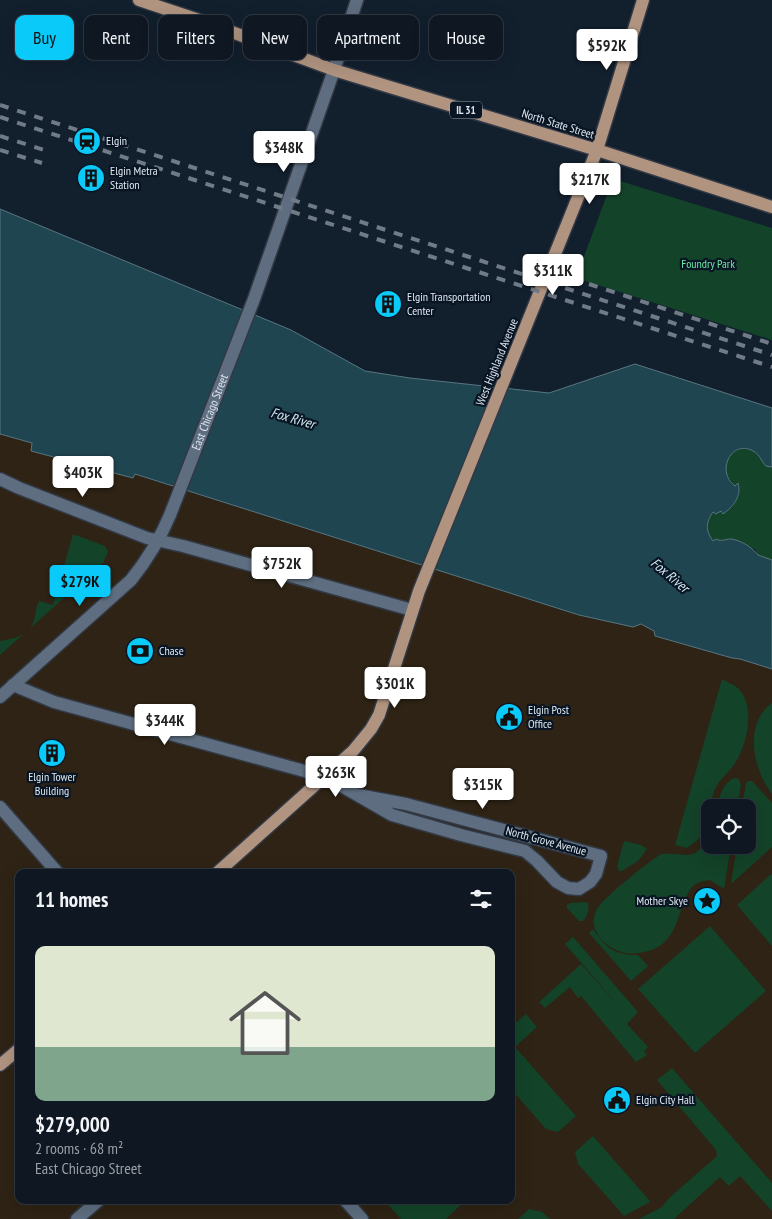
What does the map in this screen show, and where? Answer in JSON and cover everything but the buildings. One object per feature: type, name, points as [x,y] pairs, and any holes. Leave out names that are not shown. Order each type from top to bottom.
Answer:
[{"type":"main road","name":"IL 31","points":[[139,0],[205,22],[334,70]]},
{"type":"main road","name":"West Highland Avenue","points":[[221,869],[354,751],[375,722],[419,591],[597,150],[643,0]]},
{"type":"main road","name":"North State Street","points":[[334,70],[597,150],[772,207]]},
{"type":"main road","points":[[0,1065],[15,1052]]},
{"type":"street","name":"East Chicago Street","points":[[0,697],[130,580],[143,565],[159,540],[254,299],[334,70],[356,0]]},
{"type":"street","points":[[0,479],[138,534],[412,610]]},
{"type":"street","name":"North Grove Avenue","points":[[13,685],[54,702],[326,777],[386,812],[402,818],[525,851],[557,882],[568,888],[578,890],[590,882],[596,874],[601,856],[406,804],[358,795]]},
{"type":"street","points":[[0,807],[55,869]]},
{"type":"street","points":[[77,1219],[94,1204]]},
{"type":"street","points":[[349,1204],[362,1219]]},
{"type":"shaded area","points":[[0,434],[32,443],[32,451],[133,478],[134,474],[579,615],[633,627],[641,624],[654,631],[655,636],[772,669],[772,1219],[0,1219]]},
{"type":"green space","name":"Foundry Park","points":[[620,181],[772,228],[772,340],[576,278],[611,184],[618,186]]},
{"type":"green space","points":[[740,449],[752,451],[764,463],[772,467],[772,560],[758,555],[755,549],[731,539],[713,542],[709,534],[708,522],[714,511],[732,507],[738,496],[738,484],[735,486],[727,476],[725,466],[730,455]]},
{"type":"green space","points":[[73,534],[105,546],[108,552],[103,563],[29,629],[39,601],[53,605]]},
{"type":"green space","points":[[25,633],[0,655],[0,641],[18,637]]},
{"type":"green space","points":[[722,679],[739,689],[744,697],[748,716],[746,738],[739,757],[715,789],[712,799],[701,799],[701,835],[696,842],[687,848],[675,845]]},
{"type":"green space","points":[[772,703],[772,794],[765,784],[756,760],[754,734],[763,712]]},
{"type":"green space","points":[[734,778],[739,779],[741,785],[738,799],[720,799],[724,787]]},
{"type":"green space","points":[[752,781],[772,803],[772,847],[731,884],[736,854],[756,854],[756,799],[743,799],[746,783]]},
{"type":"green space","points":[[625,841],[641,845],[647,849],[638,861],[619,871],[617,867]]},
{"type":"green space","points":[[701,848],[701,854],[730,854],[724,889],[710,880],[694,885],[687,895],[668,938],[652,950],[625,953],[609,946],[603,941],[595,930],[594,916],[597,909],[608,897],[661,854],[689,855]]},
{"type":"green space","points":[[772,875],[772,946],[737,905]]},
{"type":"green space","points":[[587,902],[589,906],[588,911],[583,921],[579,921],[567,908],[567,905],[570,903]]},
{"type":"green space","points":[[710,926],[766,991],[695,1053],[638,989]]},
{"type":"green space","points":[[593,929],[611,949],[623,954],[638,955],[648,966],[631,981],[589,933]]},
{"type":"green space","points":[[573,937],[638,1012],[627,1024],[648,1047],[644,1051],[647,1055],[636,1062],[581,996],[578,998],[570,987],[545,1008],[539,1002],[581,964],[623,1011],[565,944]]},
{"type":"green space","points":[[526,1014],[537,1027],[515,1047],[515,1024]]},
{"type":"green space","points":[[515,1047],[576,1116],[558,1132],[546,1129],[515,1094]]},
{"type":"green space","points":[[672,1068],[772,1183],[772,1211],[740,1176],[729,1186],[720,1177],[674,1219],[639,1219],[662,1207],[669,1198],[717,1156],[716,1150],[657,1080]]},
{"type":"green space","points":[[593,1136],[650,1202],[624,1216],[578,1164],[575,1152]]},
{"type":"green space","points":[[388,1204],[462,1204],[446,1219],[401,1219]]},
{"type":"green space","points":[[529,1209],[542,1212],[550,1219],[518,1219]]},
{"type":"water","name":"Fox River","points":[[0,209],[291,330],[365,371],[410,378],[549,393],[635,364],[772,408],[772,467],[766,466],[757,454],[745,448],[733,453],[726,465],[726,473],[729,480],[735,486],[738,483],[738,497],[733,505],[723,514],[721,511],[716,514],[713,512],[707,526],[713,541],[716,539],[731,539],[739,541],[750,547],[758,555],[772,560],[772,669],[655,636],[654,631],[641,624],[633,627],[579,615],[135,474],[133,478],[31,451],[32,443],[0,434]]},
{"type":"railway","points":[[0,105],[772,355]]},
{"type":"railway","points":[[0,117],[772,367]]},
{"type":"railway","points":[[0,136],[44,150]]},
{"type":"railway","points":[[0,150],[42,163]]},
{"type":"railway","points":[[589,284],[772,344]]},
{"type":"place","name":"Elgin","points":[[87,141]]},
{"type":"place","name":"Elgin Metra Station","points":[[91,178]]},
{"type":"place","name":"Elgin Transportation Center","points":[[388,304]]},
{"type":"place","name":"Chase","points":[[140,651]]},
{"type":"place","name":"Elgin Post Office","points":[[509,717]]},
{"type":"place","name":"Elgin Tower Building","points":[[52,753]]},
{"type":"place","name":"Mother Skye","points":[[707,901]]},
{"type":"place","name":"Elgin City Hall","points":[[617,1100]]}]
